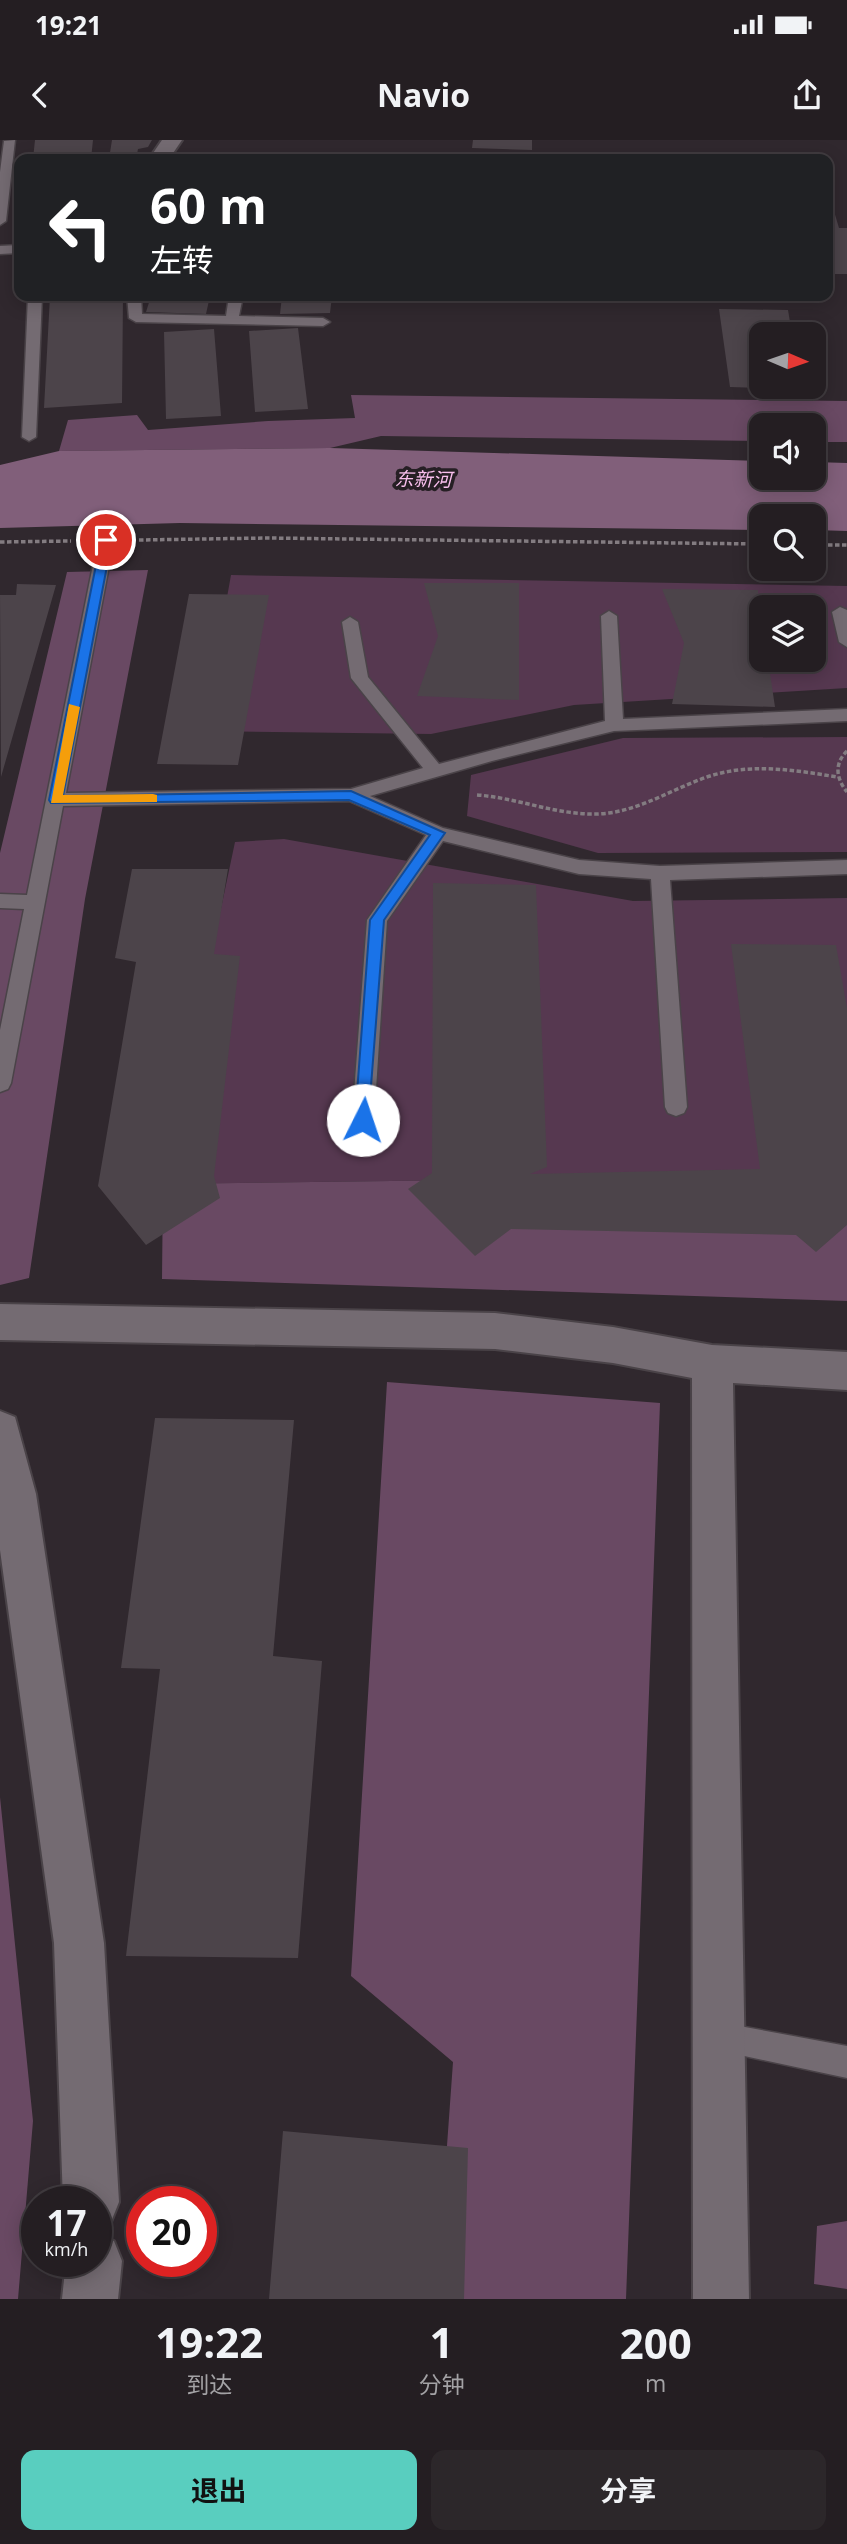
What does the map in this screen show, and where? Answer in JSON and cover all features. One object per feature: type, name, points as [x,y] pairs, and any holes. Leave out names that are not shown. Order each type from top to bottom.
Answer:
[{"type":"street","points":[[0,1322],[495,1331],[613,1345],[712,1363],[847,1371]]},
{"type":"street","points":[[712,1363],[721,2299]]},
{"type":"street","points":[[0,1431],[16,1508],[79,1943],[90,2186]]},
{"type":"street","points":[[90,2299],[92,2277]]},
{"type":"lane","points":[[0,221],[10,141]]},
{"type":"lane","points":[[29,437],[35,301]]},
{"type":"lane","points":[[134,301],[136,318],[323,322]]},
{"type":"lane","points":[[232,320],[235,301]]},
{"type":"lane","points":[[0,1083],[106,540]]},
{"type":"lane","points":[[839,612],[847,642]]},
{"type":"lane","points":[[609,616],[614,725]]},
{"type":"lane","points":[[351,622],[360,678],[435,771]]},
{"type":"lane","points":[[55,800],[351,795],[614,725],[847,715]]},
{"type":"lane","points":[[351,795],[438,833],[579,867],[660,873],[847,867]]},
{"type":"lane","points":[[363,1120],[377,920],[438,833]]},
{"type":"lane","points":[[660,873],[676,1107]]},
{"type":"lane","points":[[0,901],[36,902]]},
{"type":"lane","points":[[718,2037],[847,2062]]},
{"type":"path","points":[[0,542],[267,538],[749,544]]},
{"type":"path","points":[[826,545],[847,545]]},
{"type":"path","points":[[847,751],[837,765],[837,777],[847,792]]},
{"type":"path","points":[[474,795],[487,795],[554,810],[608,813],[657,799],[724,772],[778,768],[837,777]]},
{"type":"shaded area","points":[[351,395],[847,401],[847,442],[826,442],[826,413],[749,413],[749,441],[381,436],[330,448],[59,451],[68,420],[137,415],[148,430],[355,418]]},
{"type":"shaded area","points":[[148,570],[85,899],[29,1278],[0,1285],[0,853],[67,572]]},
{"type":"shaded area","points":[[231,575],[847,586],[847,688],[574,705],[431,734],[203,731]]},
{"type":"shaded area","points":[[847,737],[847,852],[598,853],[467,816],[471,775],[623,738]]},
{"type":"shaded area","points":[[284,839],[633,901],[847,898],[847,1175],[163,1184],[235,842]]},
{"type":"shaded area","points":[[847,1175],[847,1301],[162,1279],[163,1184]]},
{"type":"shaded area","points":[[387,1382],[660,1403],[626,2299],[436,2299],[453,2062],[351,1976]]},
{"type":"shaded area","points":[[0,1797],[33,2121],[28,2186],[21,2186],[18,2299],[0,2299]]},
{"type":"shaded area","points":[[847,2221],[847,2289],[814,2284],[817,2226]]},
{"type":"water","name":"东新河","points":[[330,448],[749,461],[749,490],[826,490],[826,462],[847,463],[847,531],[826,530],[826,504],[749,504],[749,530],[180,523],[0,528],[0,465],[59,451]]},
{"type":"building","points":[[35,140],[93,140],[92,154],[34,154]]},
{"type":"building","points":[[112,140],[152,140],[148,147],[138,149],[137,154],[110,154]]},
{"type":"building","points":[[473,140],[532,140],[532,150],[472,148]]},
{"type":"building","points":[[833,208],[839,228],[847,228],[847,274],[833,274]]},
{"type":"building","points":[[50,301],[123,301],[122,403],[44,408]]},
{"type":"building","points":[[149,301],[209,301],[206,314],[146,312]]},
{"type":"building","points":[[281,301],[331,301],[330,313],[280,314]]},
{"type":"building","points":[[719,309],[788,310],[790,322],[749,322],[749,388],[730,387]]},
{"type":"building","points":[[298,328],[308,409],[255,412],[249,331]]},
{"type":"building","points":[[214,329],[221,416],[166,419],[164,332]]},
{"type":"building","points":[[424,583],[519,583],[519,700],[417,696],[438,636]]},
{"type":"building","points":[[17,584],[56,585],[1,777],[0,595],[16,595]]},
{"type":"building","points":[[662,589],[758,590],[758,595],[749,595],[749,672],[770,672],[775,707],[672,704],[684,643]]},
{"type":"building","points":[[189,594],[269,595],[238,765],[157,764]]},
{"type":"building","points":[[132,869],[228,869],[214,954],[240,956],[214,1176],[220,1198],[146,1245],[98,1186],[136,962],[115,958]]},
{"type":"building","points":[[433,883],[536,885],[547,1167],[530,1174],[760,1169],[731,944],[836,945],[847,1008],[847,1225],[816,1252],[796,1235],[511,1229],[475,1256],[408,1189],[432,1173]]},
{"type":"building","points":[[155,1418],[294,1420],[273,1656],[322,1661],[298,1958],[126,1956],[160,1669],[121,1668]]},
{"type":"building","points":[[283,2131],[468,2148],[464,2299],[269,2299]]},
{"type":"slow traffic","points":[[74,707],[55,800],[153,798]]},
{"type":"route","points":[[106,540],[55,800],[351,795],[438,833],[377,920],[363,1120]]}]
